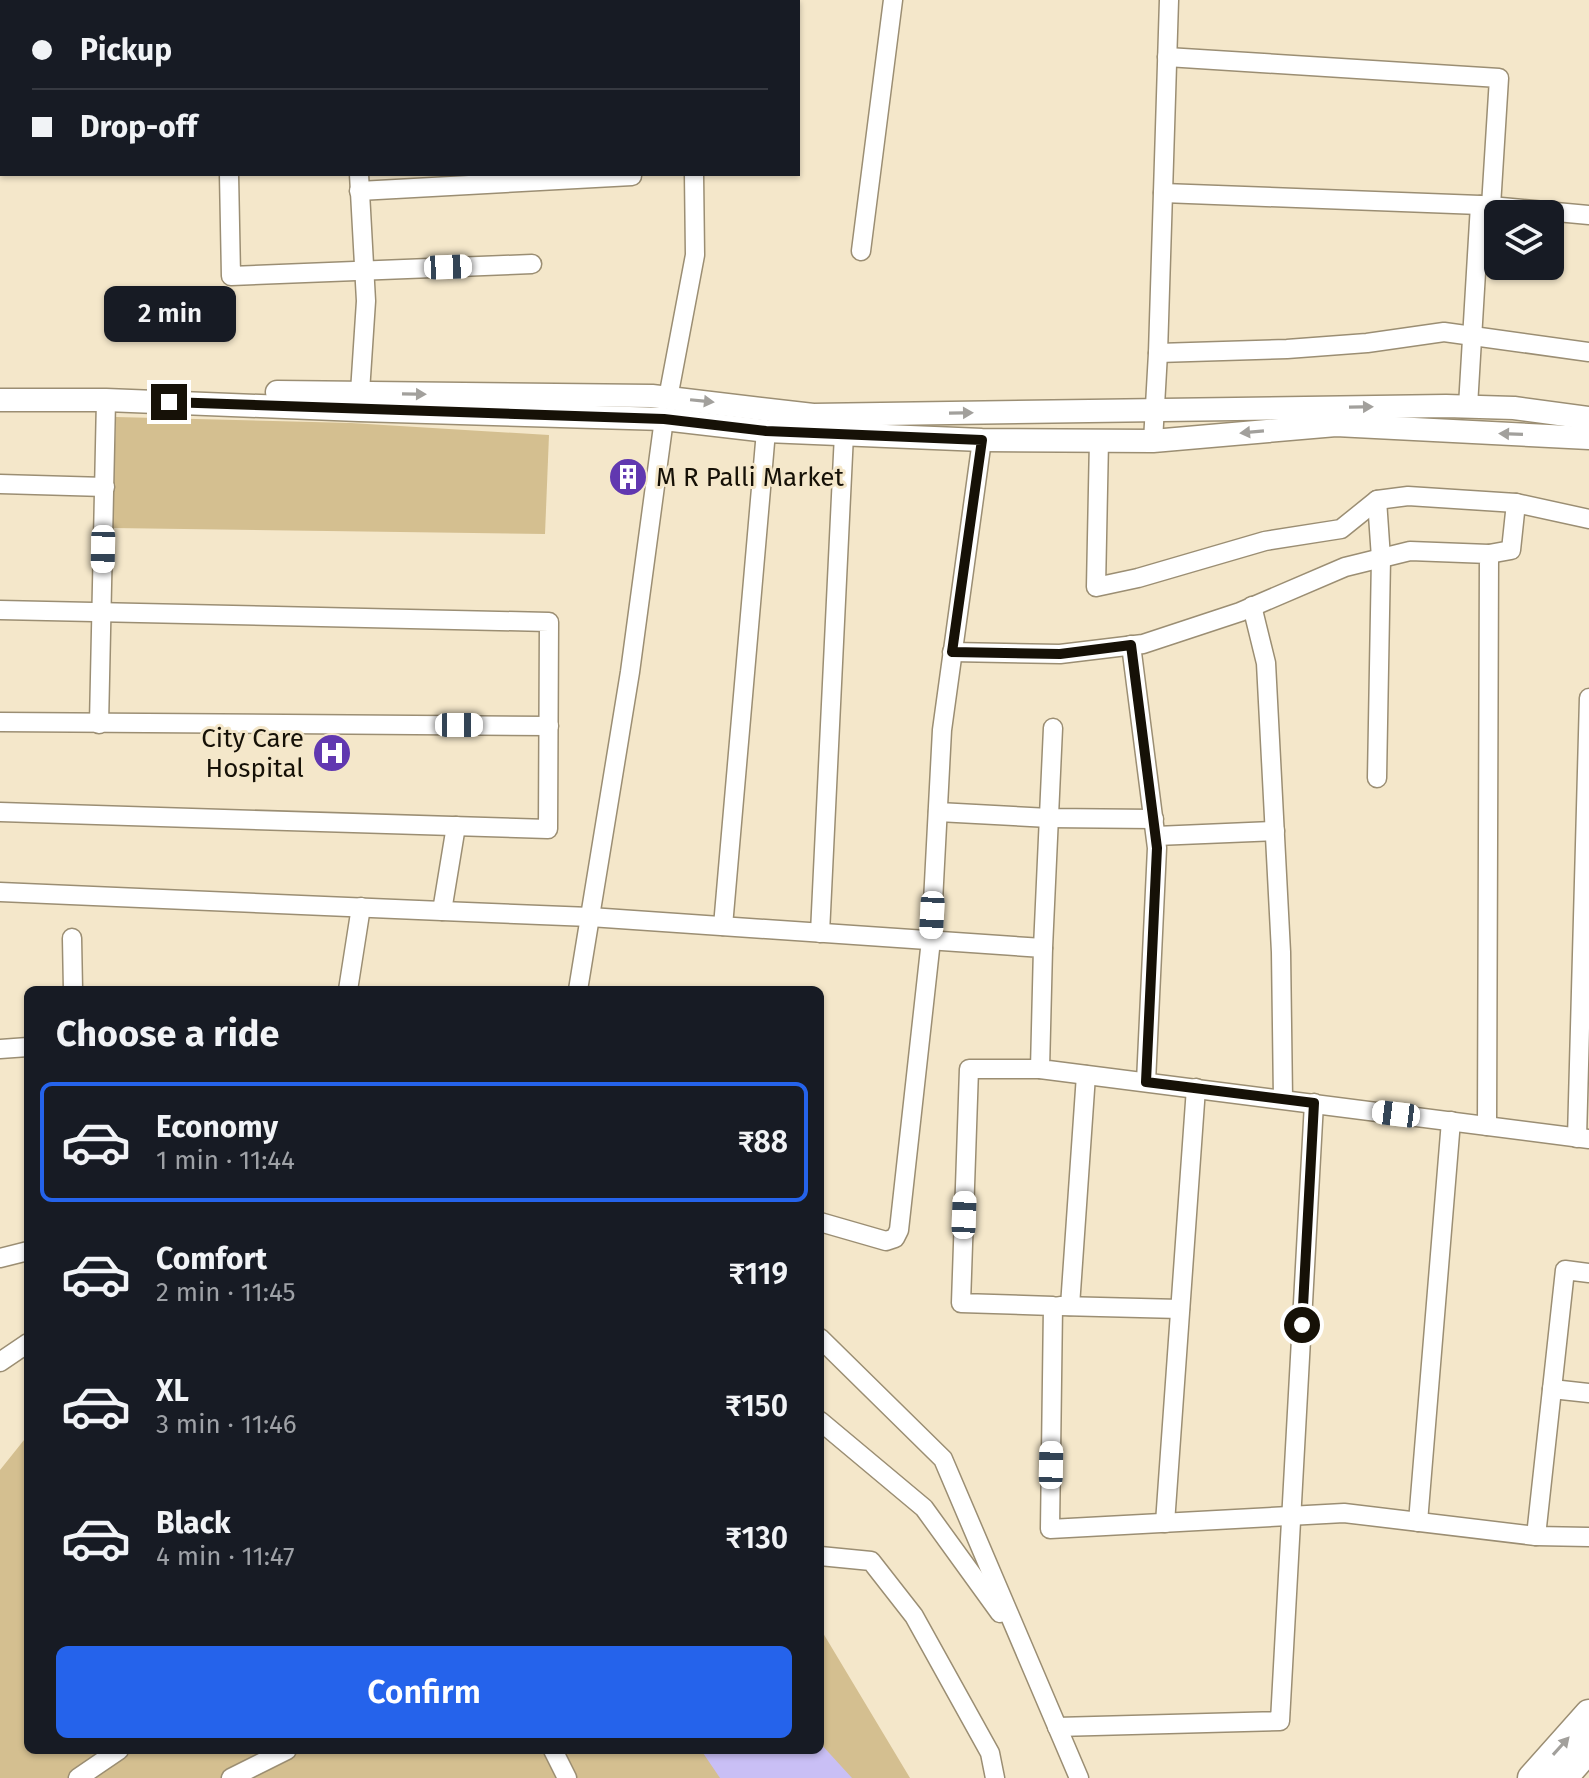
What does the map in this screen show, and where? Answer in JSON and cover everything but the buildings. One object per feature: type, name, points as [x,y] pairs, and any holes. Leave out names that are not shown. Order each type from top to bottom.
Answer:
[{"type":"main road","points":[[1532,1778],[1589,1714]]},
{"type":"main road","points":[[1563,1778],[1589,1748]]},
{"type":"street","points":[[861,251],[893,0]]},
{"type":"street","points":[[1153,441],[1169,0]]},
{"type":"street","points":[[1167,57],[1499,78],[1487,200]]},
{"type":"street","points":[[229,176],[231,276],[532,264]]},
{"type":"street","points":[[359,402],[366,301],[359,183],[632,176]]},
{"type":"street","points":[[579,986],[630,672],[666,409],[695,255],[694,176]]},
{"type":"street","points":[[1163,193],[1484,206]]},
{"type":"street","points":[[1564,213],[1589,215]]},
{"type":"street","points":[[1468,406],[1484,226]]},
{"type":"street","points":[[1158,353],[1287,349],[1367,343],[1444,332],[1589,352]]},
{"type":"street","points":[[0,390],[813,415],[1468,406],[1514,408],[1589,418]]},
{"type":"street","points":[[0,400],[359,402]]},
{"type":"street","points":[[99,724],[106,400]]},
{"type":"street","points":[[666,409],[766,431],[982,440],[1153,441],[1336,425],[1589,438]]},
{"type":"street","points":[[723,926],[766,431]]},
{"type":"street","points":[[820,933],[844,434]]},
{"type":"street","points":[[824,1223],[886,1241],[895,1238],[899,1230],[931,940],[942,730],[982,440]]},
{"type":"street","points":[[1099,440],[1096,587],[1265,541],[1341,529],[1377,500],[1408,496],[1516,503],[1589,519]]},
{"type":"street","points":[[0,484],[105,487]]},
{"type":"street","points":[[1377,500],[1381,558],[1377,778]]},
{"type":"street","points":[[952,652],[1060,654],[1143,644],[1252,606],[1345,567],[1410,551],[1489,554],[1511,550],[1516,503]]},
{"type":"street","points":[[1487,1126],[1489,554]]},
{"type":"street","points":[[1252,606],[1266,663],[1281,952],[1283,1099]]},
{"type":"street","points":[[0,610],[549,622],[548,829],[0,812]]},
{"type":"street","points":[[1131,645],[1155,827],[1146,1082]]},
{"type":"street","points":[[1180,1309],[961,1303],[969,1069],[1040,1069],[1583,1139],[1589,698]]},
{"type":"street","points":[[0,722],[549,726]]},
{"type":"street","points":[[1040,1069],[1053,728]]},
{"type":"street","points":[[938,812],[1155,827],[1275,831]]},
{"type":"street","points":[[442,911],[456,826]]},
{"type":"street","points":[[0,892],[590,917],[1043,948]]},
{"type":"street","points":[[349,986],[361,907]]},
{"type":"street","points":[[72,938],[73,986]]},
{"type":"street","points":[[0,1049],[24,1047]]},
{"type":"street","points":[[1086,1075],[1062,1306],[1050,1529],[1344,1513],[1536,1536],[1589,1537]]},
{"type":"street","points":[[1165,1523],[1196,1088]]},
{"type":"street","points":[[1057,1727],[1280,1721],[1314,1103]]},
{"type":"street","points":[[1418,1522],[1451,1121]]},
{"type":"street","points":[[0,1258],[24,1252]]},
{"type":"street","points":[[1536,1536],[1565,1270],[1589,1273]]},
{"type":"street","points":[[824,1342],[943,1459],[1079,1778]]},
{"type":"street","points":[[0,1362],[24,1346]]},
{"type":"street","points":[[1552,1389],[1589,1393]]},
{"type":"street","points":[[824,1424],[924,1508],[1019,1638]]},
{"type":"street","points":[[824,1556],[871,1561],[914,1616],[990,1753],[995,1778]]},
{"type":"street","points":[[78,1778],[113,1754]]},
{"type":"street","points":[[231,1778],[279,1754]]},
{"type":"street","points":[[555,1754],[567,1778]]},
{"type":"shaded area","points":[[116,417],[351,423],[549,435],[545,534],[112,528]]},
{"type":"shaded area","points":[[24,1440],[24,1754],[824,1754],[824,1635],[910,1778],[0,1778],[0,1470]]},
{"type":"shaded area","points":[[824,1747],[852,1778],[720,1778],[704,1754],[824,1754]]},
{"type":"place","name":"M R Palli Market","points":[[628,477]]},
{"type":"place","name":"City Care Hospital","points":[[332,753]]},
{"type":"route","points":[[169,402],[664,419],[766,431],[982,440],[952,652],[1060,654],[1131,645],[1157,848],[1146,1082],[1314,1103],[1302,1325]]}]
